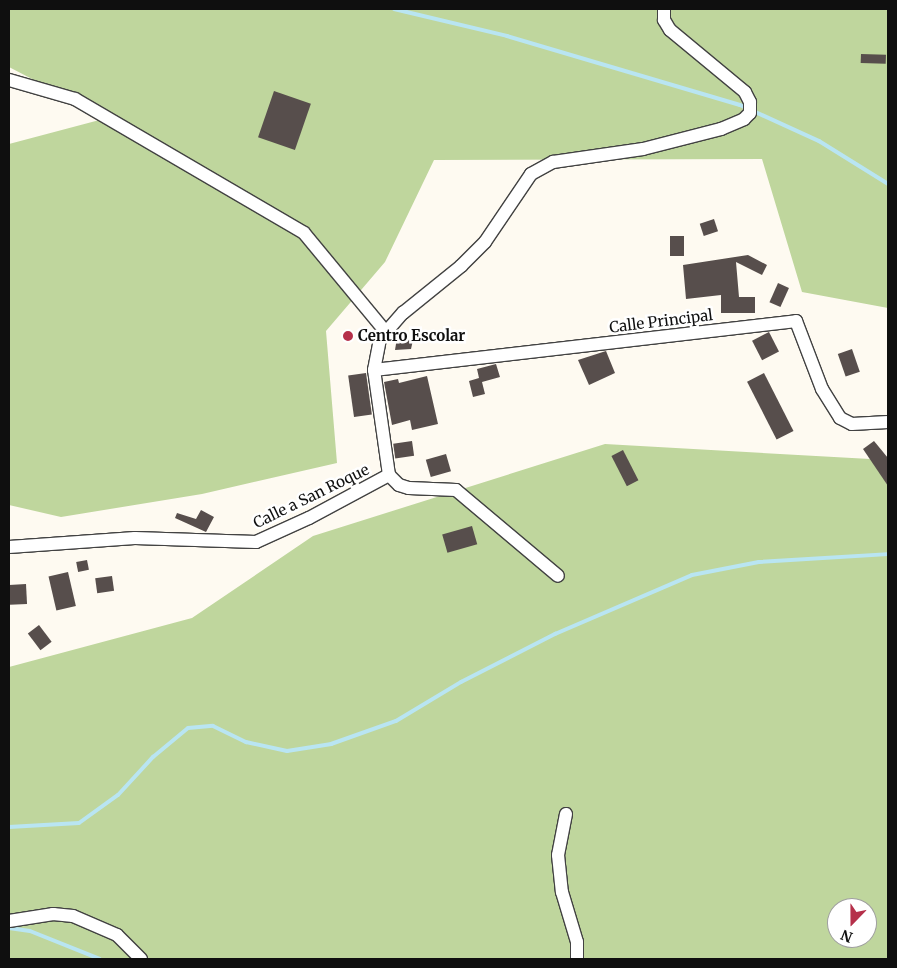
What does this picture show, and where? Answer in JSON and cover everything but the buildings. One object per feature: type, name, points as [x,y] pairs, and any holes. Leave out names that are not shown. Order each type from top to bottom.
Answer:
[{"type":"street","points":[[9,80],[75,99],[304,233],[385,331],[485,242],[536,169],[576,157],[643,149],[722,129],[744,119],[750,113],[750,102],[745,92],[670,30],[664,20],[664,9]]},
{"type":"street","name":"Calle Principal","points":[[374,370],[796,321],[822,389],[840,418],[852,424],[888,422]]},
{"type":"street","name":"Calle a San Roque","points":[[9,547],[136,538],[256,542],[309,518],[389,475],[374,370],[377,348],[385,331]]},
{"type":"street","points":[[389,475],[399,485],[409,488],[456,490],[558,576]]},
{"type":"street","points":[[566,814],[558,855],[562,892],[577,942],[577,959]]},
{"type":"street","points":[[9,921],[52,914],[73,916],[117,935],[141,959]]},
{"type":"green space","points":[[9,9],[888,9],[888,308],[802,292],[762,159],[434,160],[385,262],[326,331],[337,463],[202,494],[61,517],[9,505],[9,144],[107,118],[9,67]]},
{"type":"green space","points":[[605,444],[888,460],[888,959],[9,959],[9,667],[192,618],[313,536]]},
{"type":"waterway","points":[[394,9],[507,36],[740,105],[819,141],[888,184]]},
{"type":"waterway","points":[[9,827],[79,823],[118,795],[153,757],[188,728],[213,726],[246,742],[287,751],[331,744],[396,721],[461,682],[555,634],[692,575],[759,562],[888,554]]},
{"type":"waterway","points":[[9,928],[30,931],[100,959]]},
{"type":"place","name":"Centro Escolar","points":[[348,336]]}]
